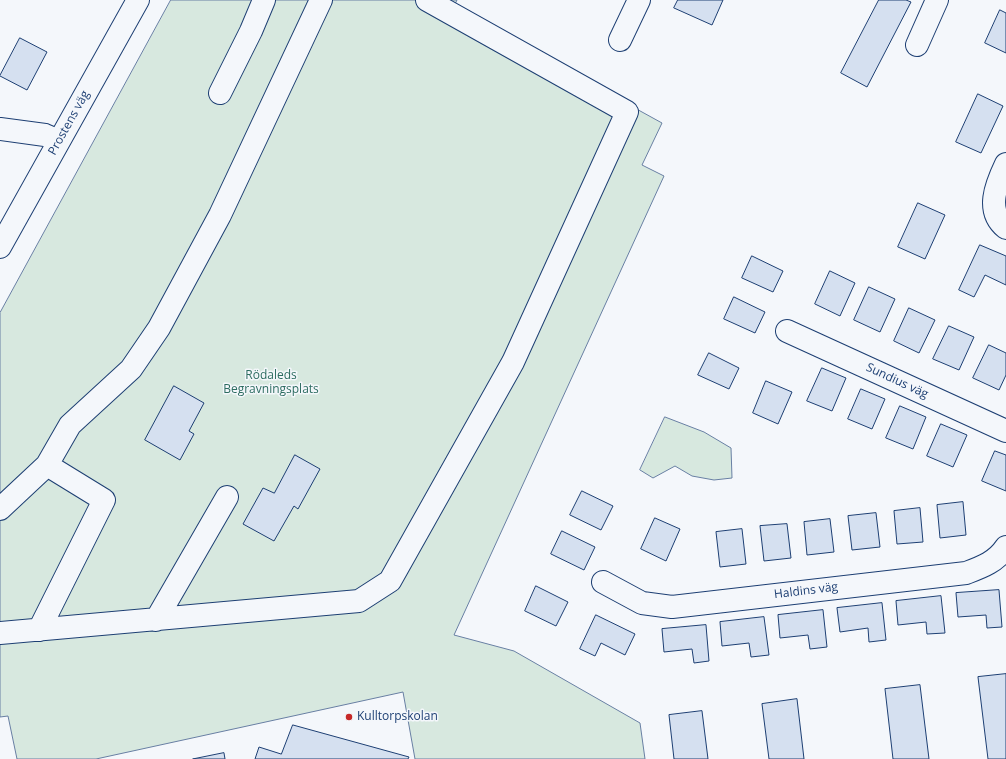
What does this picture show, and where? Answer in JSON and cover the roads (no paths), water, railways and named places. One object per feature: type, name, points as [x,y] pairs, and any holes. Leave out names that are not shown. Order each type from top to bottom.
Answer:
[{"type":"street","name":"Prostens väg","points":[[0,247],[138,0]]},
{"type":"street","points":[[220,93],[251,31],[264,0]]},
{"type":"street","points":[[0,509],[47,465],[70,425],[131,369],[159,328],[220,215],[321,0]]},
{"type":"street","points":[[0,633],[359,601],[390,581],[513,362],[627,112],[427,0]]},
{"type":"street","points":[[620,40],[640,0]]},
{"type":"street","points":[[917,44],[937,0]]},
{"type":"street","points":[[0,129],[45,135],[59,141]]},
{"type":"street","points":[[1006,164],[998,180],[994,198],[995,214],[1006,228]]},
{"type":"street","name":"Sundius väg","points":[[787,331],[1006,431]]},
{"type":"street","points":[[39,630],[104,500],[47,465]]},
{"type":"street","points":[[156,620],[227,497]]},
{"type":"street","name":"Haldins väg","points":[[603,582],[642,603],[672,607],[966,573],[987,566],[1001,555],[1006,547]]},
{"type":"place","name":"Kulltorpskolan","points":[[349,717]]},
{"type":"park label","name":"Rödaleds Begravningsplats","points":[[271,383]]}]
